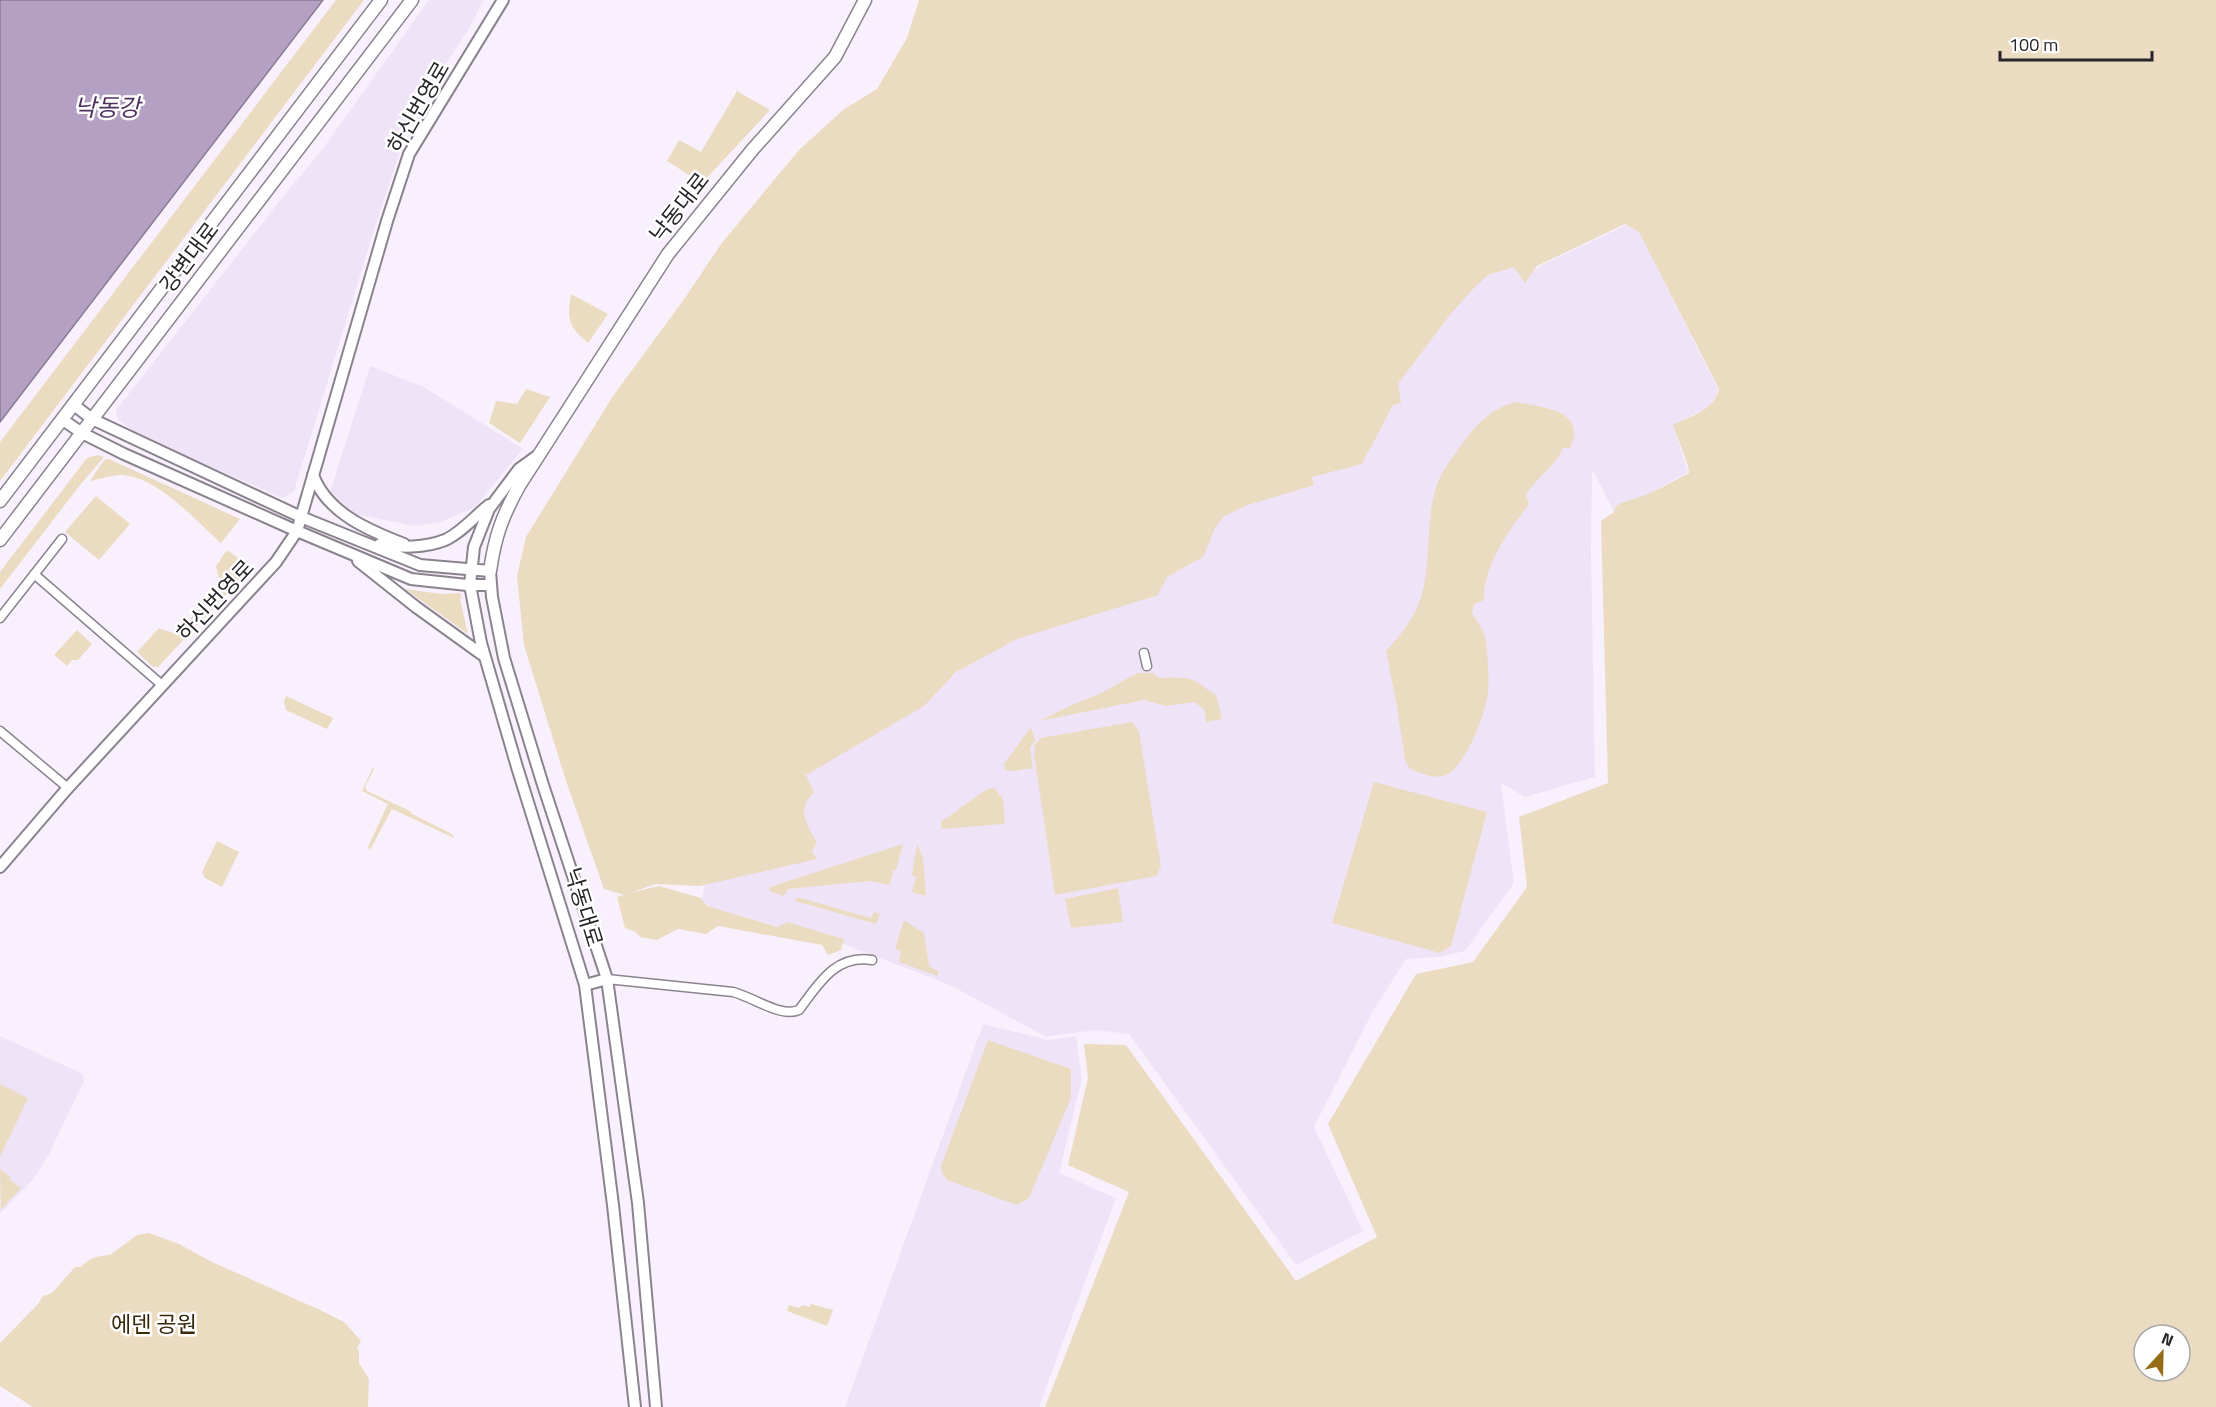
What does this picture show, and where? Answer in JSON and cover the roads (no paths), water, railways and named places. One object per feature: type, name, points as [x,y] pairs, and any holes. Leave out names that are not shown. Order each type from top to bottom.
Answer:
[{"type":"main road","name":"강변대로","points":[[0,501],[381,0]]},
{"type":"main road","name":"강변대로","points":[[0,540],[412,0]]},
{"type":"main road","name":"낙동대로","points":[[490,571],[494,543],[502,517],[519,486],[668,254],[753,149],[835,57],[865,0]]},
{"type":"street","name":"하신번영로","points":[[0,867],[68,788],[276,562],[297,531],[387,221],[409,154],[504,0]]},
{"type":"street","points":[[74,405],[92,419],[301,517],[356,540],[420,565],[490,571]]},
{"type":"street","points":[[63,420],[82,433],[135,459],[411,579],[490,585]]},
{"type":"street","name":"낙동대로","points":[[542,453],[519,469],[497,497],[480,528],[474,547],[470,585],[484,656],[585,985],[612,1193],[635,1407]]},
{"type":"street","points":[[313,475],[319,490],[339,511],[369,531],[413,547]]},
{"type":"street","points":[[356,540],[392,547],[413,547],[444,540],[456,533],[497,497]]},
{"type":"street","points":[[0,618],[62,539]]},
{"type":"street","points":[[346,551],[416,607],[484,656]]},
{"type":"street","name":"낙동대로","points":[[490,571],[490,585],[504,658],[607,979],[638,1203],[656,1407]]},
{"type":"street","points":[[34,574],[162,685]]},
{"type":"street","points":[[1144,653],[1147,666]]},
{"type":"street","points":[[0,731],[68,788]]},
{"type":"street","points":[[585,985],[607,979],[734,992],[746,995],[774,1009],[793,1013],[799,1010],[831,969],[850,962],[872,960]]},
{"type":"water","name":"낙동강","points":[[0,0],[323,0],[0,422]]},
{"type":"park label","name":"에덴 공원","points":[[154,1324]]}]
